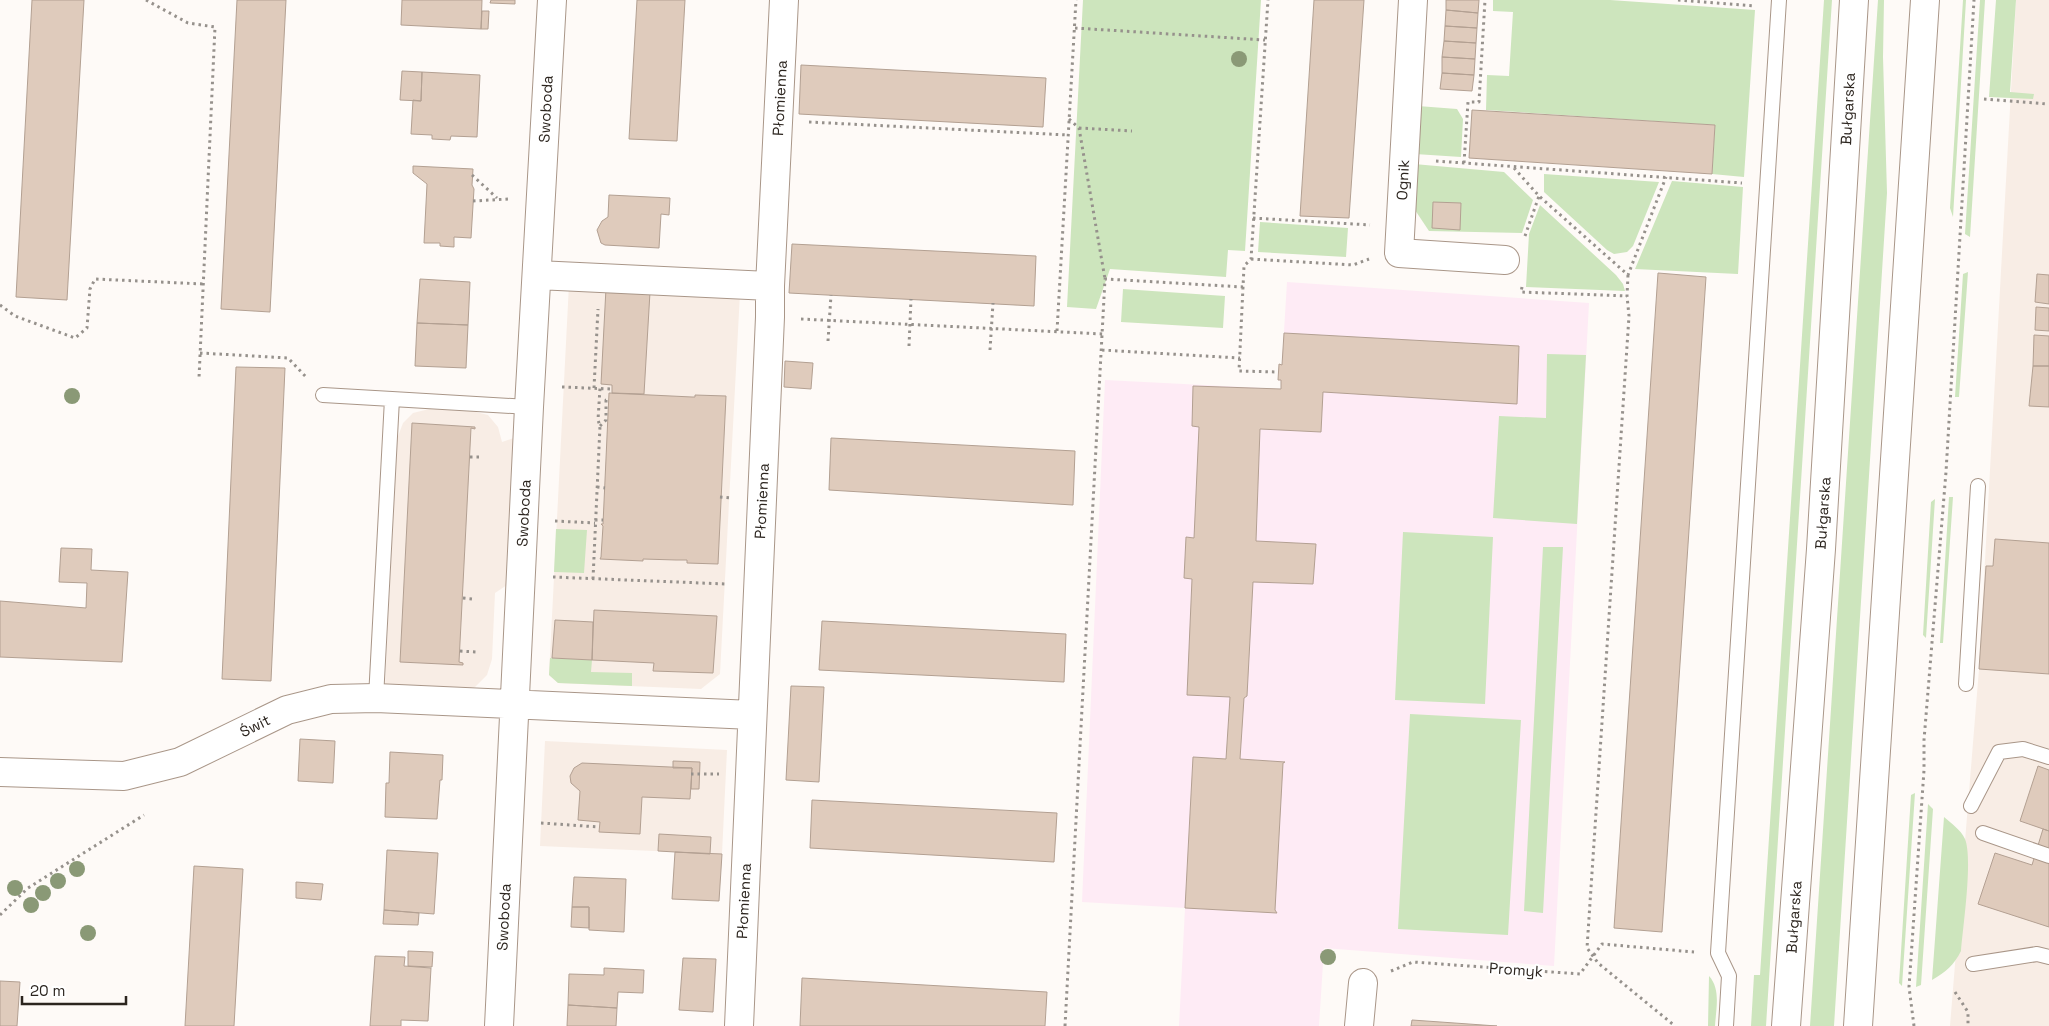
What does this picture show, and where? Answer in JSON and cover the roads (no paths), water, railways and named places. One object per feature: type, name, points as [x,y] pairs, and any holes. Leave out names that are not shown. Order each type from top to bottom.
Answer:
[{"type":"street","name":"Swoboda","points":[[499,1026],[529,407],[552,0]]},
{"type":"street","name":"Płomienna","points":[[739,1026],[784,0]]},
{"type":"street","name":"Ognik","points":[[1413,0],[1399,253],[1515,252]]},
{"type":"street","name":"Bułgarska","points":[[1786,1026],[1821,559],[1854,0]]},
{"type":"street","points":[[1858,1026],[1924,0]]},
{"type":"street","points":[[537,275],[770,286]]},
{"type":"street","name":"Świt","points":[[0,772],[124,776],[180,762],[287,710],[331,699],[376,698],[514,704]]},
{"type":"street","points":[[514,704],[752,716]]},
{"type":"street","points":[[1359,1026],[1363,983]]},
{"type":"lane","points":[[1726,1026],[1729,976],[1718,953],[1779,0]]},
{"type":"lane","points":[[323,395],[529,407]]},
{"type":"lane","points":[[376,698],[392,400]]},
{"type":"lane","points":[[1966,684],[1978,486]]},
{"type":"lane","points":[[1971,806],[1998,752],[2023,748],[2049,757]]},
{"type":"lane","points":[[1983,833],[2049,856]]},
{"type":"lane","points":[[1973,964],[2037,954],[2049,957]]}]
